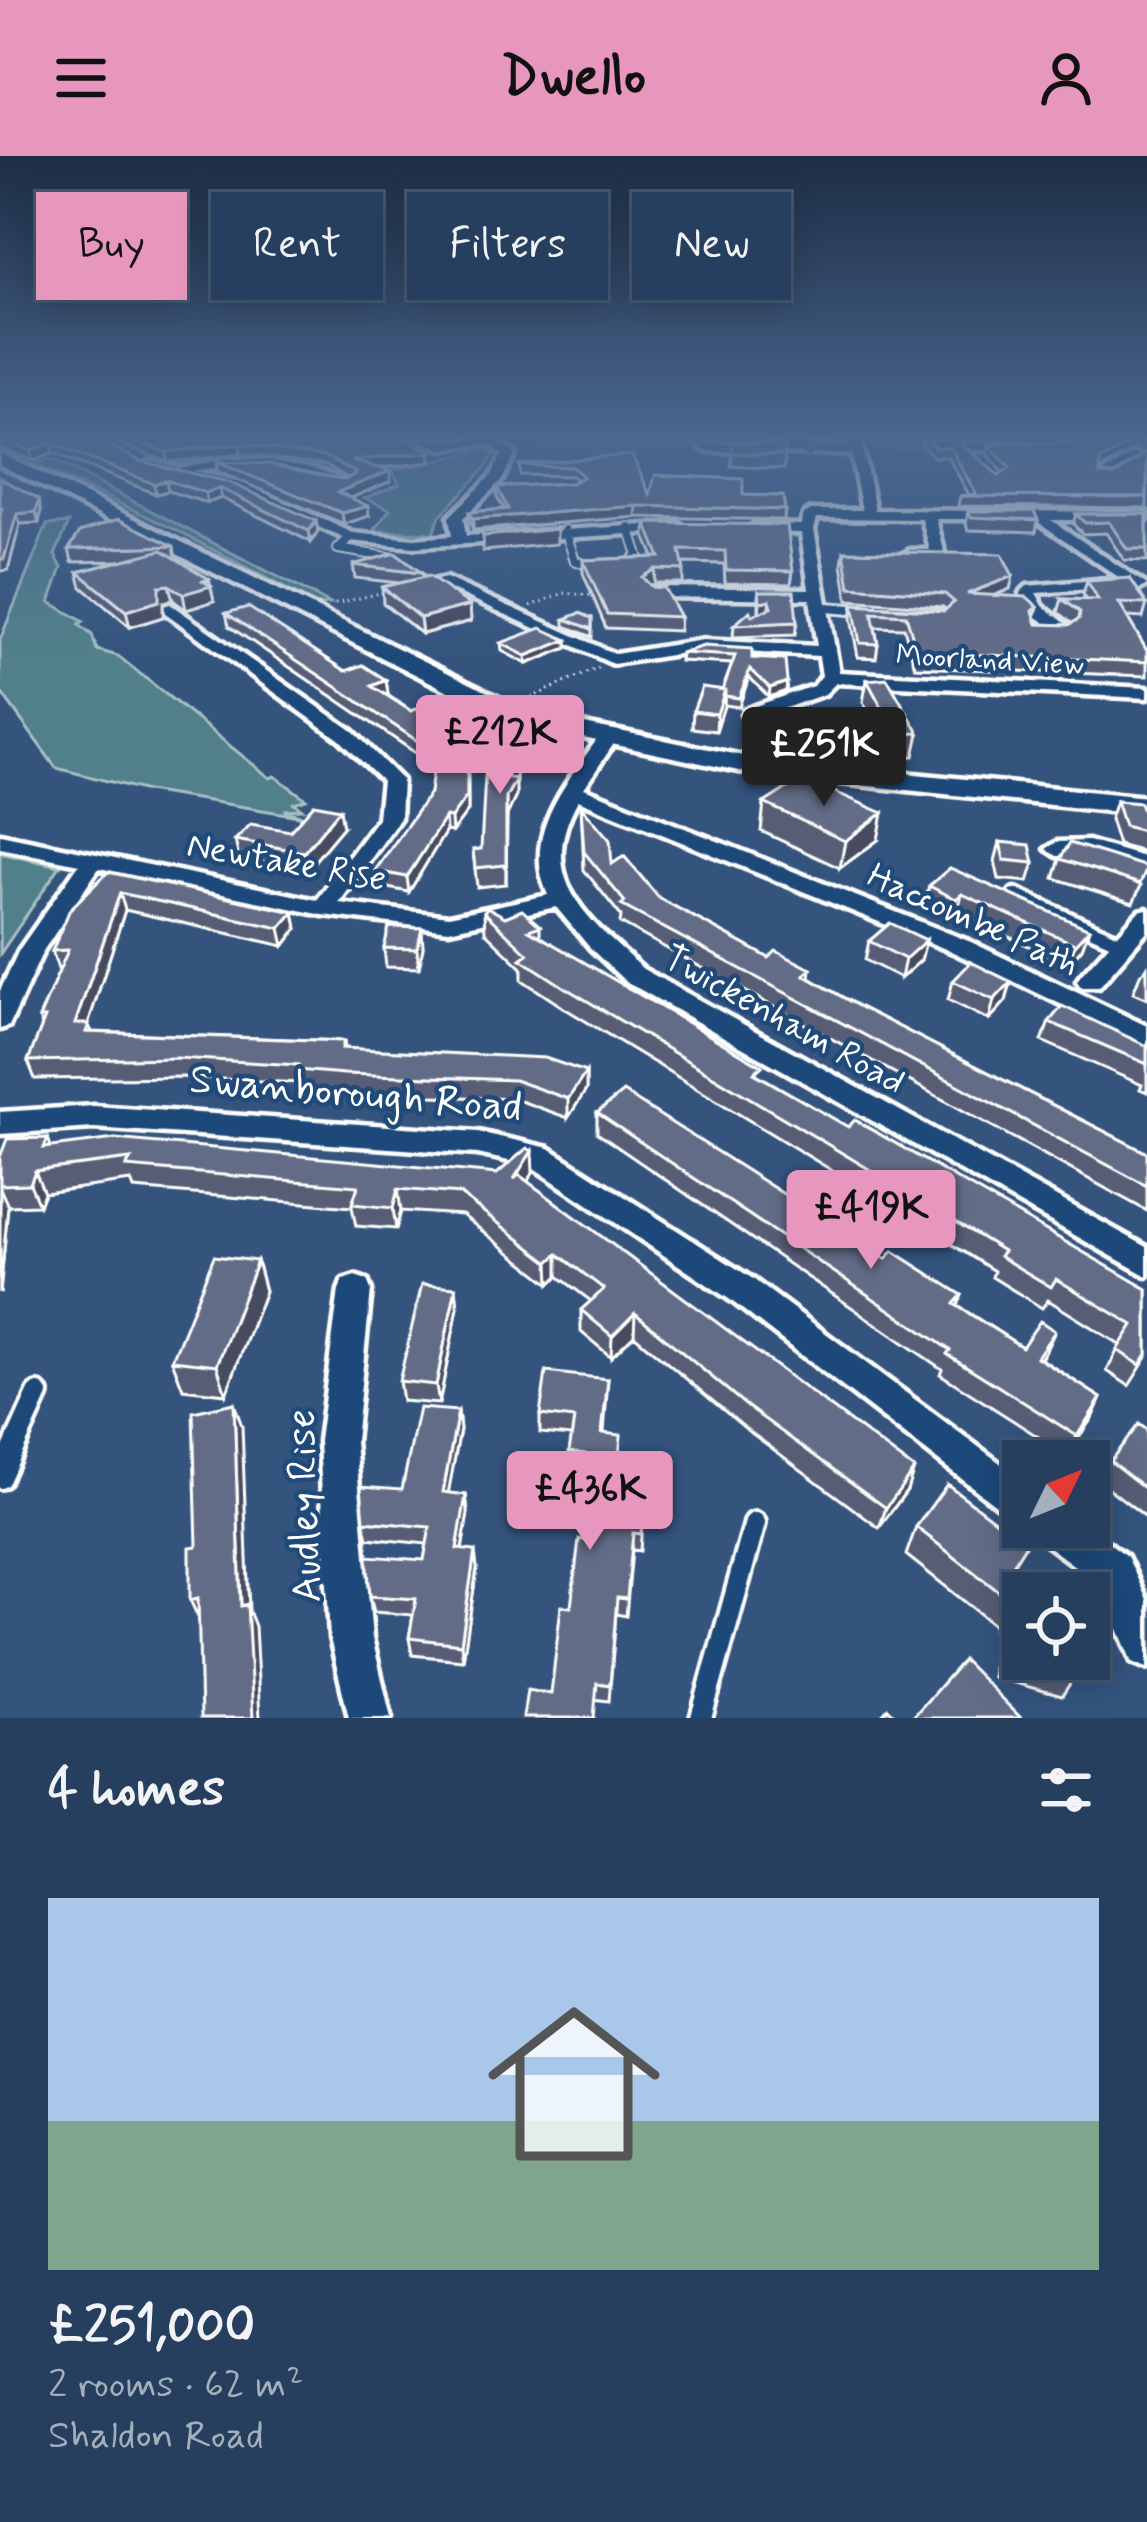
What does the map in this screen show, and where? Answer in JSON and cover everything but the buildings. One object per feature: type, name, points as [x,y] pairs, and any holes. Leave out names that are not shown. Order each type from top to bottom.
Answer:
[{"type":"street","points":[[106,512],[505,711],[604,742],[900,783],[1147,806]]},
{"type":"street","points":[[294,512],[350,537],[414,543],[565,530],[686,527]]},
{"type":"street","points":[[459,539],[456,517],[461,512]]},
{"type":"street","points":[[727,527],[868,513],[1041,519],[1147,516]]},
{"type":"street","points":[[897,553],[938,555],[928,515]]},
{"type":"street","points":[[1041,519],[1141,585]]},
{"type":"street","points":[[760,711],[819,690],[831,677],[809,522]]},
{"type":"street","points":[[813,550],[834,551]]},
{"type":"street","points":[[441,581],[613,659],[703,645],[824,651]]},
{"type":"street","points":[[1040,629],[1065,629],[1036,609],[1028,593],[1032,589],[1141,585]]},
{"type":"street","points":[[654,592],[682,601],[818,601]]},
{"type":"street","points":[[170,609],[346,735],[392,780],[389,818],[323,908]]},
{"type":"street","name":"Moorland View","points":[[831,677],[1147,693]]},
{"type":"street","name":"Twickenham Road","points":[[604,742],[570,790],[547,837],[547,874],[588,934],[634,975],[1147,1263]]},
{"type":"street","name":"Haccombe Path","points":[[570,790],[962,947],[1147,1037]]},
{"type":"street","name":"Newtake Rise","points":[[0,842],[323,908],[448,922],[562,898]]},
{"type":"street","points":[[1057,849],[1088,848],[1147,865]]},
{"type":"street","points":[[0,1020],[31,950],[93,860]]},
{"type":"street","points":[[1090,981],[1147,916]]},
{"type":"street","name":"Swanborough Road","points":[[0,1123],[94,1117],[478,1143],[539,1156],[741,1289],[1002,1487]]},
{"type":"street","name":"Audley Rise","points":[[355,1290],[337,1441],[351,1638],[370,1718]]},
{"type":"street","points":[[1083,1548],[1113,1570],[1147,1647]]},
{"type":"lane","points":[[565,530],[575,561],[585,567],[623,566],[635,562],[638,555],[629,527]]},
{"type":"lane","points":[[350,537],[338,549],[394,558]]},
{"type":"lane","points":[[818,601],[881,611]]},
{"type":"lane","points":[[760,711],[791,737],[860,736]]},
{"type":"lane","points":[[1015,895],[1117,949]]},
{"type":"lane","points":[[0,1478],[38,1394]]},
{"type":"lane","points":[[701,1718],[755,1523]]},
{"type":"path","points":[[304,612],[441,581]]},
{"type":"path","points":[[512,613],[564,593],[596,596]]},
{"type":"path","points":[[505,711],[613,659]]},
{"type":"green space","points":[[137,512],[153,512],[330,604],[316,605]]},
{"type":"green space","points":[[388,512],[444,512],[433,533],[374,531]]},
{"type":"green space","points":[[69,523],[55,555],[62,568],[50,602],[84,622],[79,625],[92,635],[97,650],[118,656],[270,778],[275,776],[306,799],[294,803],[302,809],[284,810],[305,817],[147,791],[56,768],[0,691],[0,640],[47,525]]},
{"type":"green space","points":[[0,853],[60,866],[0,954]]}]
